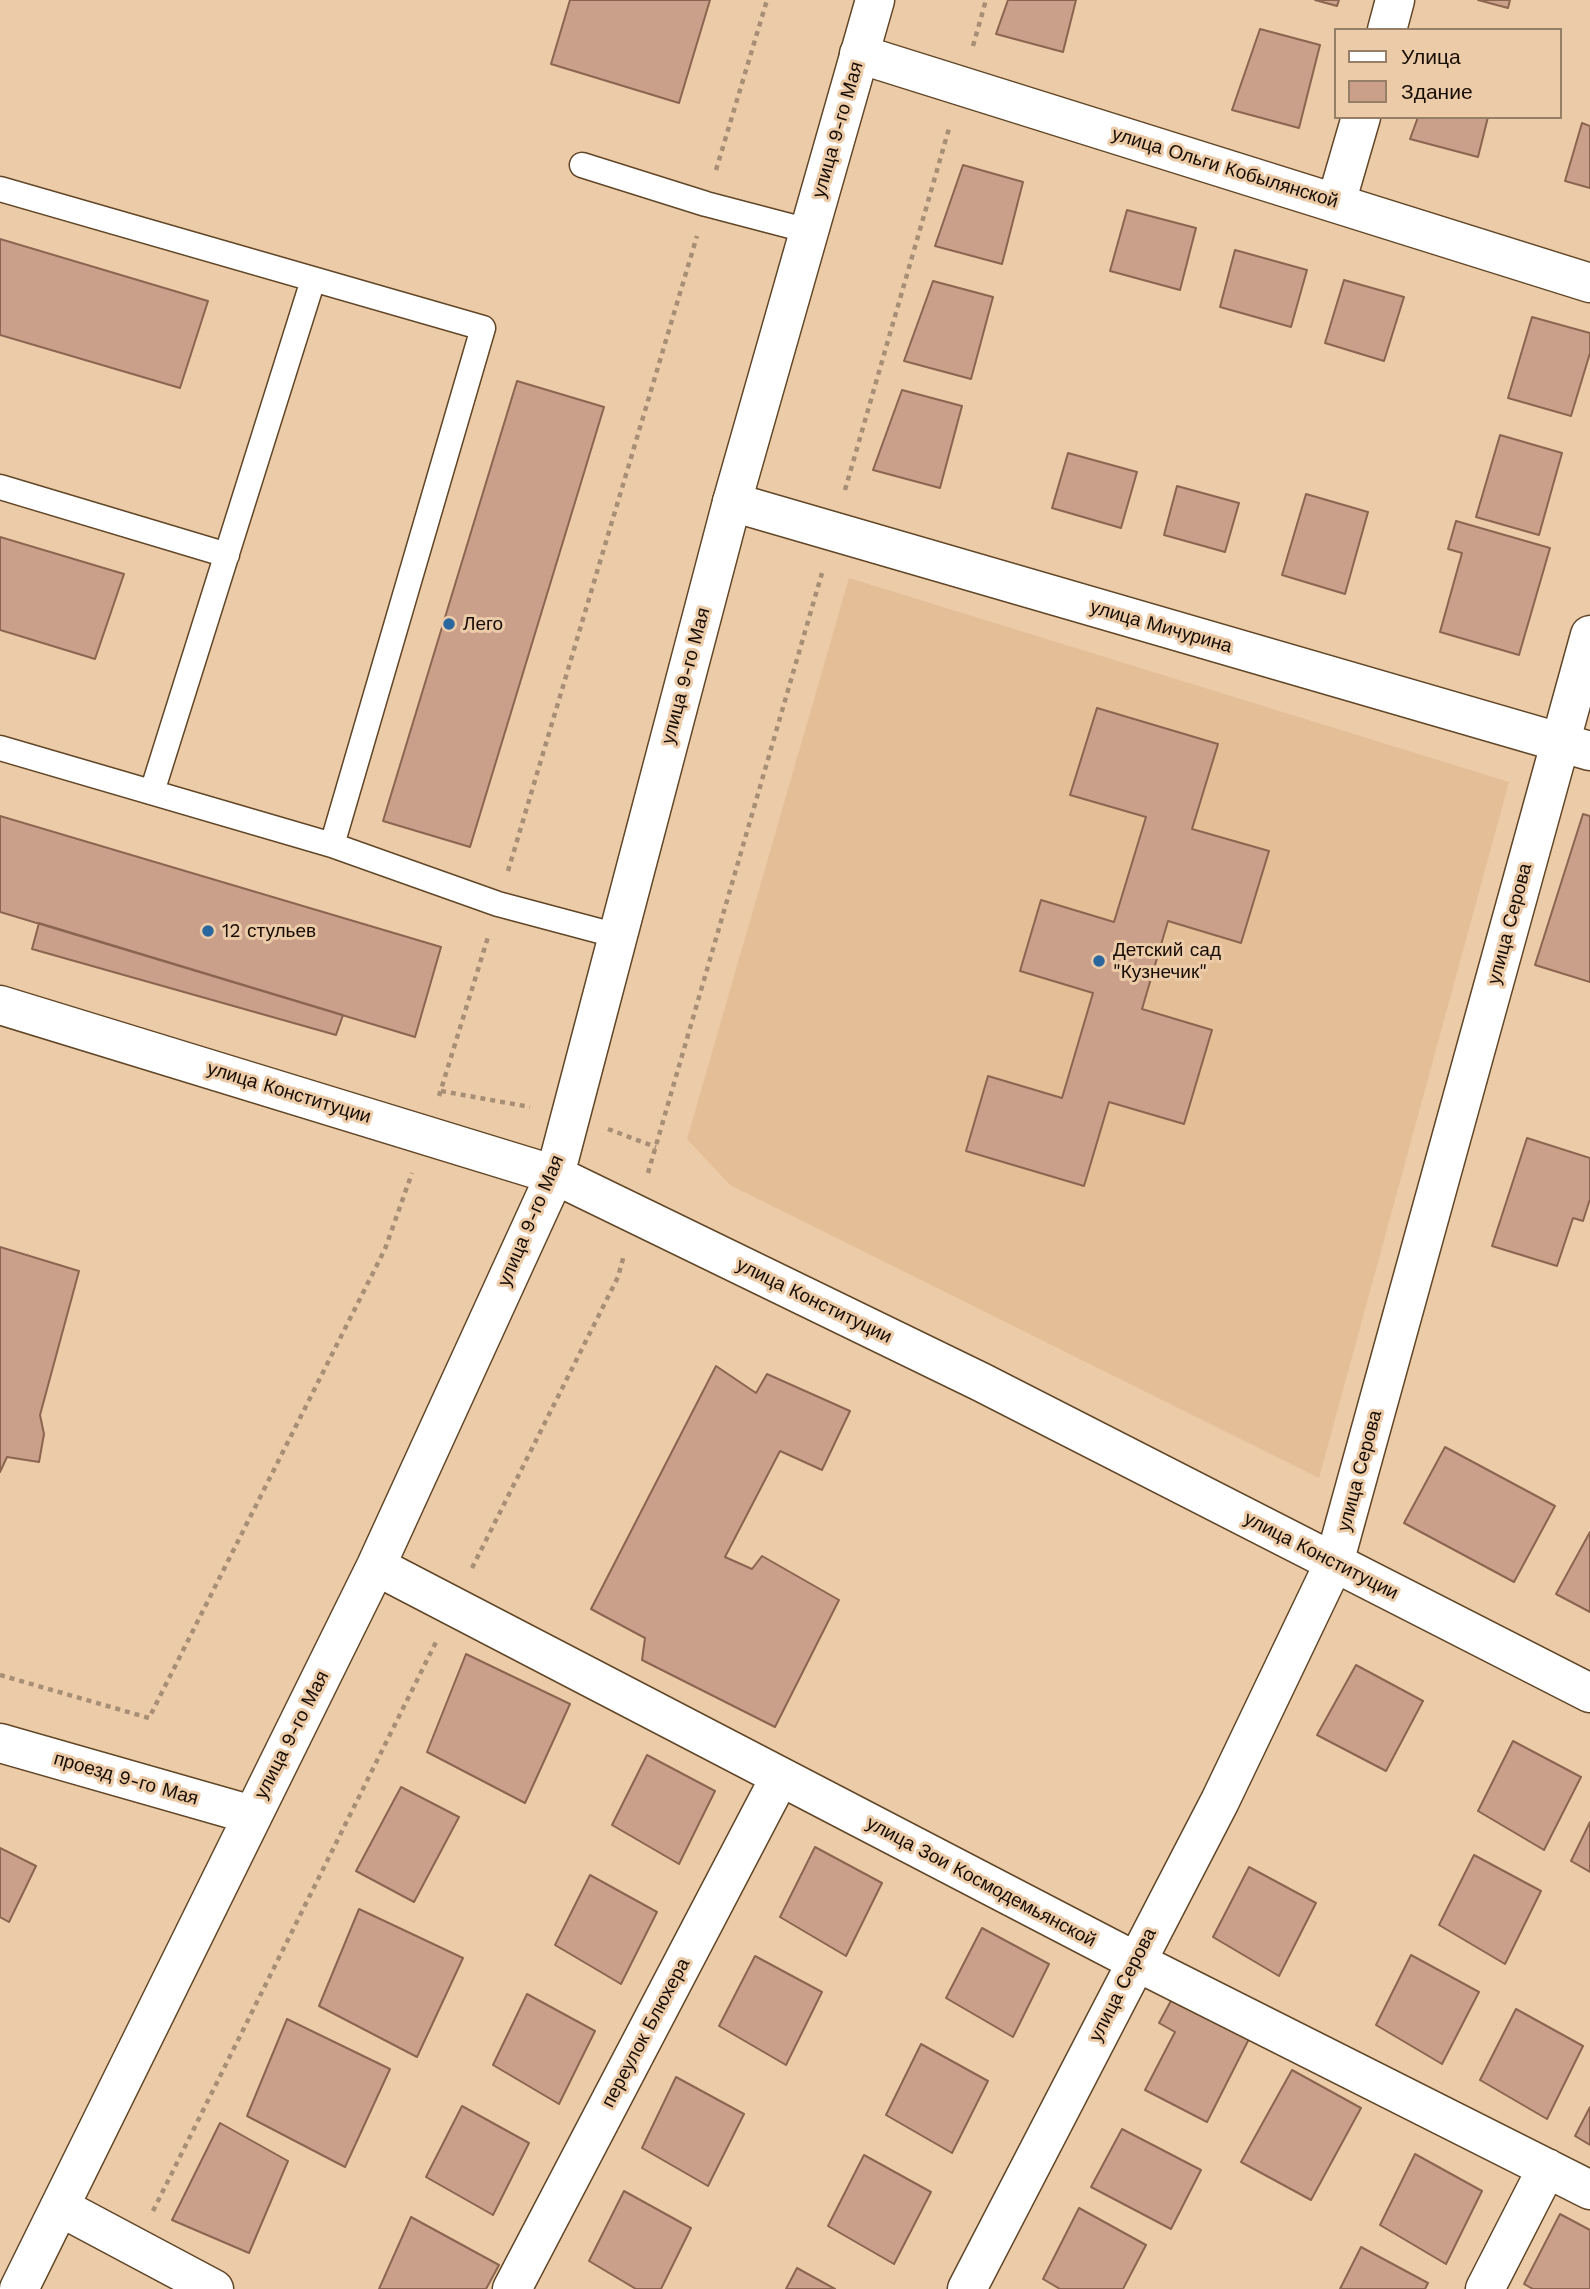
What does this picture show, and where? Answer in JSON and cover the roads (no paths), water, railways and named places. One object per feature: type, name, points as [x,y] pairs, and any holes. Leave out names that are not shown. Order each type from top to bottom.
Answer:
[{"type":"street","name":"улица 9-го Мая","points":[[19,2289],[376,1566],[555,1175],[732,502],[875,0]]},
{"type":"street","points":[[1388,28],[1395,0]]},
{"type":"street","name":"улица Ольги Кобылянской","points":[[859,54],[1590,283]]},
{"type":"street","points":[[1336,203],[1360,119]]},
{"type":"street","name":"улица Мичурина","points":[[732,502],[1575,747]]},
{"type":"street","name":"улица Серова","points":[[967,2289],[1220,1801],[1334,1563],[1575,747],[1590,635]]},
{"type":"street","name":"улица Конституции","points":[[0,1005],[555,1175],[981,1382],[1590,1693]]},
{"type":"street","name":"улица Зои Космодемьянской","points":[[376,1566],[1135,1961],[1590,2190]]},
{"type":"street","name":"проезд 9-го Мая","points":[[0,1743],[252,1815]]},
{"type":"street","name":"переулок Блюхера","points":[[512,2289],[780,1777]]},
{"type":"street","points":[[1485,2289],[1547,2168]]},
{"type":"street","points":[[60,2207],[214,2289]]},
{"type":"lane","points":[[582,165],[706,204],[809,231]]},
{"type":"lane","points":[[0,189],[483,328],[332,845]]},
{"type":"lane","points":[[152,792],[313,280]]},
{"type":"lane","points":[[0,487],[227,555]]},
{"type":"lane","points":[[0,748],[332,845],[498,904],[618,936]]},
{"type":"place","name":"Лего","points":[[449,624]]},
{"type":"place","name":"12 стульев","points":[[208,931]]},
{"type":"place","name":"Детский сад \"Кузнечик\"","points":[[1099,961]]}]
